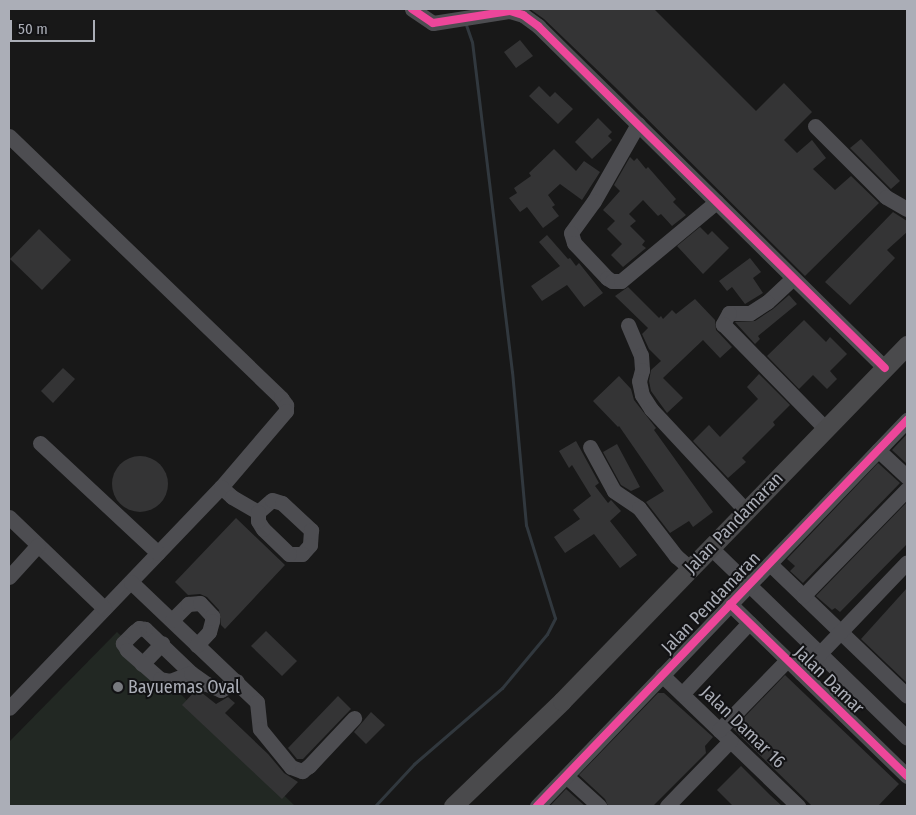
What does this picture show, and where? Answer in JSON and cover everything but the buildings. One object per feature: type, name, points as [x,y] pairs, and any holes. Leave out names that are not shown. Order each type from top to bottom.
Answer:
[{"type":"main road","name":"Jalan Pandamaran","points":[[453,806],[562,702],[907,345]]},
{"type":"main road","name":"Jalan Pandamaran","points":[[469,806],[547,724],[562,702]]},
{"type":"street","points":[[412,9],[432,23],[447,22],[494,12],[521,12],[538,26],[885,368]]},
{"type":"street","points":[[638,124],[594,201],[570,233],[574,243],[607,278],[621,281],[716,202]]},
{"type":"street","points":[[815,126],[886,197],[907,209]]},
{"type":"street","points":[[9,136],[286,405],[286,411],[281,418],[221,487],[131,582],[12,698]]},
{"type":"street","points":[[793,278],[767,302],[750,313],[729,313],[722,324],[826,429]]},
{"type":"street","points":[[628,326],[641,355],[642,370],[639,381],[642,395],[651,409],[746,511]]},
{"type":"street","name":"Jalan Pendamaran","points":[[537,806],[907,420]]},
{"type":"street","points":[[40,443],[158,553]]},
{"type":"street","points":[[590,447],[614,491],[639,508],[676,556],[690,568]]},
{"type":"street","points":[[878,450],[907,476]]},
{"type":"street","points":[[221,487],[232,497],[258,512]]},
{"type":"street","points":[[803,596],[907,489]]},
{"type":"street","points":[[9,517],[104,608]]},
{"type":"street","points":[[9,577],[38,545]]},
{"type":"street","name":"Jalan Damar","points":[[710,547],[907,738]]},
{"type":"street","points":[[801,673],[907,563]]},
{"type":"street","points":[[770,564],[907,696]]},
{"type":"street","points":[[131,582],[257,702],[260,729],[291,767],[302,770],[309,766],[354,718]]},
{"type":"street","points":[[172,620],[188,604],[200,603],[212,616],[212,621],[208,632],[198,645]]},
{"type":"street","name":"Jalan Damar","points":[[730,604],[907,776]]},
{"type":"street","points":[[682,694],[749,623]]},
{"type":"street","points":[[191,673],[170,681],[160,679],[123,646],[128,637],[139,628],[145,629],[162,643],[191,673],[207,684],[221,690],[237,681]]},
{"type":"street","points":[[142,664],[162,643]]},
{"type":"street","points":[[719,730],[788,660]]},
{"type":"street","name":"Jalan Damar 16","points":[[662,675],[798,806]]},
{"type":"street","points":[[667,806],[730,741]]},
{"type":"street","points":[[566,776],[599,806]]},
{"type":"shaded area","name":"Bayuemas Oval","points":[[117,632],[295,806],[9,806],[9,742]]},
{"type":"waterway","points":[[375,806],[414,764],[502,688],[547,634],[555,618],[526,525],[512,372],[472,42],[465,22]]},
{"type":"cycle path","points":[[412,9],[433,23],[510,11],[523,15],[538,26],[885,368]]},
{"type":"cycle path","points":[[537,806],[907,420]]},
{"type":"cycle path","points":[[730,604],[907,776]]},
{"type":"place","name":"Bayuemas Oval","points":[[118,687]]}]
